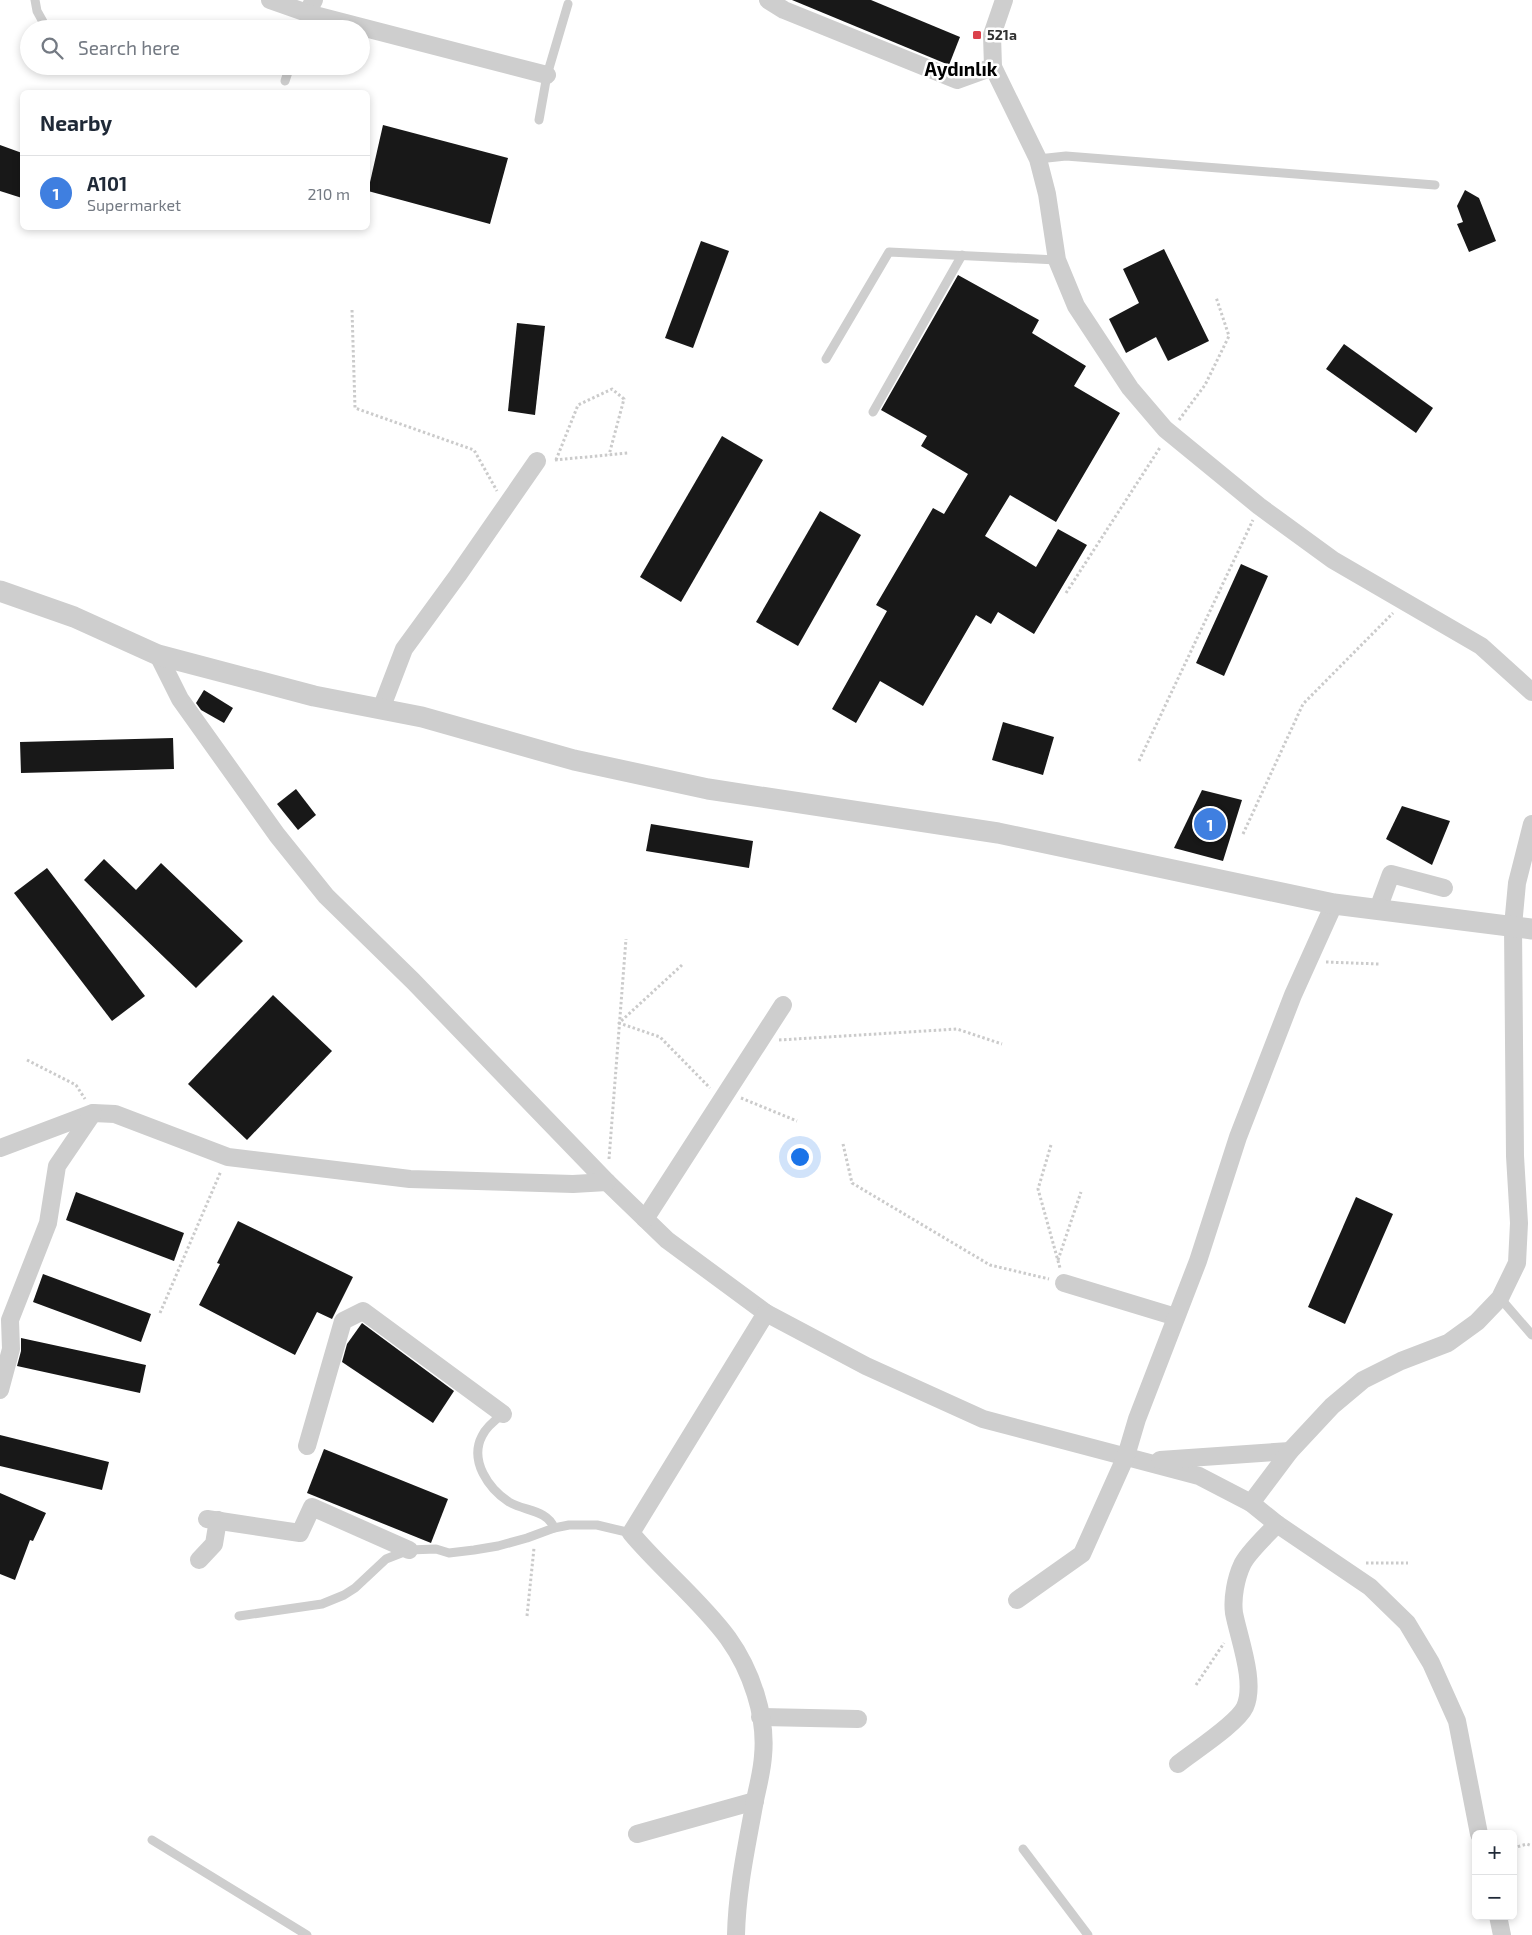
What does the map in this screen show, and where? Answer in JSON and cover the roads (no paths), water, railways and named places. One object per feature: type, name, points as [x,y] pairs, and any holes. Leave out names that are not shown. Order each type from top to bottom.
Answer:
[{"type":"street","points":[[270,0],[307,14],[331,20]]},
{"type":"street","points":[[768,0],[784,10],[957,80],[993,67]]},
{"type":"street","points":[[1004,0],[992,35],[993,67],[1038,159],[1047,194],[1057,260],[1076,306],[1130,388],[1169,433],[1260,506],[1333,560],[1481,646],[1532,692]]},
{"type":"street","points":[[370,30],[547,75]]},
{"type":"street","points":[[381,709],[404,649],[537,461]]},
{"type":"street","points":[[0,591],[74,617],[158,656],[314,696],[422,717],[574,760],[708,789],[998,833],[1334,904],[1523,927]]},
{"type":"street","points":[[158,656],[180,699],[277,835],[326,896],[413,981],[607,1182],[667,1240],[766,1313],[866,1366],[983,1419],[1199,1476],[1251,1503],[1277,1524],[1370,1587],[1407,1623],[1431,1663],[1457,1721],[1478,1830]]},
{"type":"street","points":[[1251,1503],[1290,1451],[1332,1406],[1363,1380],[1401,1361],[1448,1343],[1478,1322],[1500,1298],[1517,1263],[1519,1223],[1516,1156],[1523,927],[1517,882],[1532,824]]},
{"type":"street","points":[[1378,909],[1391,874],[1444,888]]},
{"type":"street","points":[[1017,1600],[1082,1554],[1126,1456],[1137,1419],[1198,1260],[1238,1137],[1293,995],[1334,904]]},
{"type":"street","points":[[645,1219],[782,1005]]},
{"type":"street","points":[[0,1148],[93,1112],[115,1114],[228,1157],[410,1179],[573,1184],[607,1182]]},
{"type":"street","points":[[0,1390],[10,1349],[10,1320],[48,1223],[57,1166],[93,1112]]},
{"type":"street","points":[[1517,1263],[1532,1253]]},
{"type":"street","points":[[1064,1282],[1176,1318]]},
{"type":"street","points":[[307,1446],[343,1321],[363,1311],[503,1414]]},
{"type":"street","points":[[736,1935],[736,1908],[740,1880],[763,1755],[760,1717],[755,1692],[729,1639],[653,1559],[631,1532],[766,1313]]},
{"type":"street","points":[[1147,1461],[1290,1451]]},
{"type":"street","points":[[199,1560],[214,1544],[213,1519],[300,1532],[312,1507],[409,1550]]},
{"type":"street","points":[[1178,1764],[1233,1722],[1245,1707],[1248,1689],[1246,1666],[1234,1611],[1235,1588],[1243,1563],[1277,1524]]},
{"type":"street","points":[[760,1717],[858,1719]]},
{"type":"street","points":[[637,1834],[755,1801]]},
{"type":"street","points":[[1499,1920],[1502,1935]]},
{"type":"lane","points":[[35,0],[42,20]]},
{"type":"lane","points":[[539,120],[547,75],[568,4]]},
{"type":"lane","points":[[285,81],[287,75]]},
{"type":"lane","points":[[1038,159],[1066,156],[1436,185]]},
{"type":"lane","points":[[826,359],[889,252],[1057,260]]},
{"type":"lane","points":[[873,412],[962,255]]},
{"type":"lane","points":[[1500,1298],[1532,1335]]},
{"type":"lane","points":[[503,1414],[487,1428],[482,1436],[478,1454],[482,1470],[490,1484],[501,1495],[520,1508],[546,1516],[552,1521],[554,1528]]},
{"type":"lane","points":[[239,1616],[322,1604],[334,1600],[356,1588],[386,1559],[409,1550],[436,1549],[449,1552],[474,1550],[498,1546],[568,1525],[598,1525],[631,1532]]},
{"type":"lane","points":[[152,1840],[307,1935]]},
{"type":"lane","points":[[1023,1849],[1088,1935]]},
{"type":"place","name":"521a","points":[[977,35]]},
{"type":"place","name":"A101","points":[[1210,824]]},
{"type":"district","name":"Aydınlık","points":[[961,69]]}]
